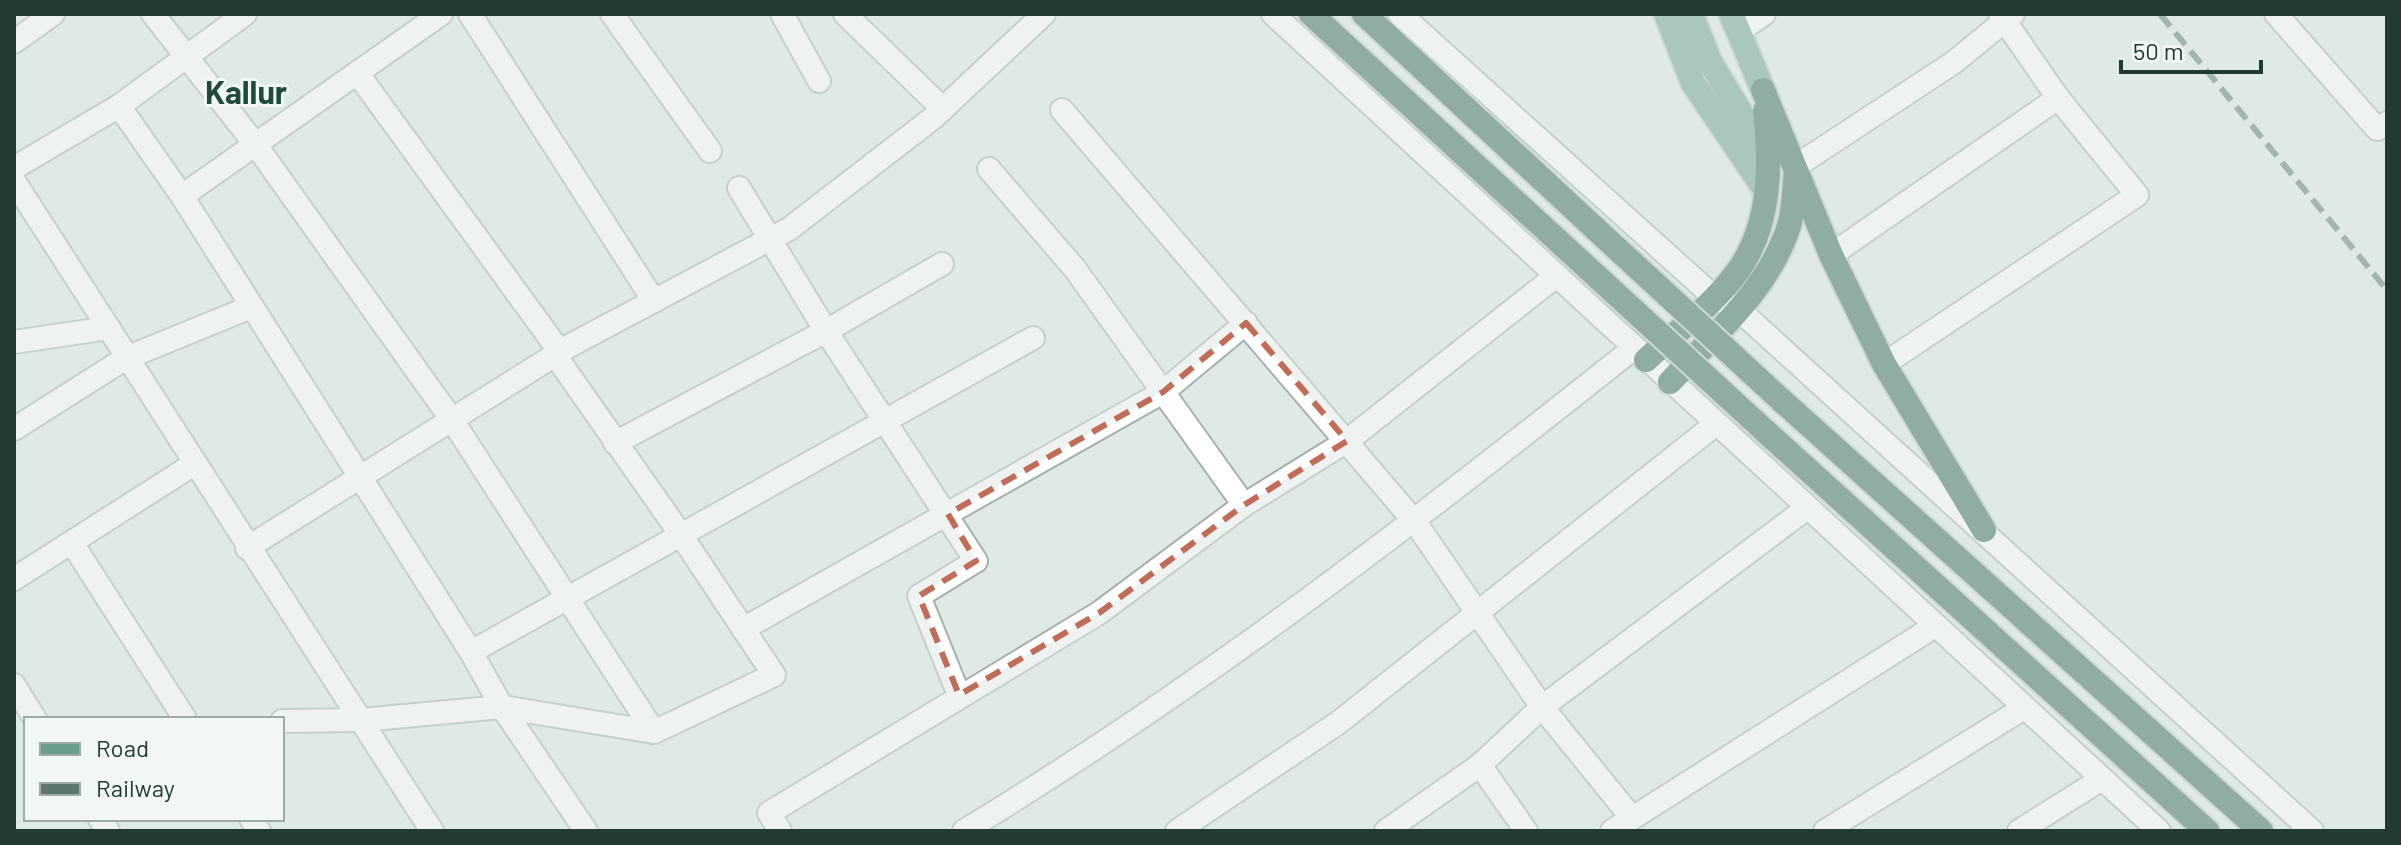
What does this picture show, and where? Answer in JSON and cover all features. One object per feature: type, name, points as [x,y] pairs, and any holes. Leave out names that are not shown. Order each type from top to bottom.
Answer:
[{"type":"highway","points":[[1311,14],[2207,831]]},
{"type":"highway","points":[[1364,14],[1780,399],[2261,831]]},
{"type":"highway","points":[[1640,354],[1714,297],[1740,268],[1761,223],[1770,161],[1763,90]]},
{"type":"highway","points":[[1763,90],[1831,255],[1884,364],[1984,530]]},
{"type":"highway","points":[[1670,382],[1738,309],[1762,280],[1780,250],[1790,222],[1796,166]]},
{"type":"main road","points":[[1666,14],[1693,83],[1766,191]]},
{"type":"main road","points":[[1691,14],[1710,62],[1770,161]]},
{"type":"main road","points":[[1735,22],[1763,90]]},
{"type":"street","points":[[14,42],[53,14]]},
{"type":"street","points":[[153,14],[255,144],[452,420],[654,732]]},
{"type":"street","points":[[14,168],[119,106],[245,14]]},
{"type":"street","points":[[182,196],[441,14]]},
{"type":"street","points":[[470,14],[654,301]]},
{"type":"street","points":[[612,14],[710,151]]},
{"type":"street","points":[[782,14],[819,81]]},
{"type":"street","points":[[845,14],[943,109]]},
{"type":"street","points":[[247,548],[557,354],[789,229],[943,109],[1043,14]]},
{"type":"street","points":[[1273,14],[2159,831]]},
{"type":"street","points":[[1400,14],[1714,297],[1738,309],[2312,831]]},
{"type":"street","points":[[1735,22],[1764,14]]},
{"type":"street","points":[[2276,14],[2384,132]]},
{"type":"street","points":[[1796,166],[1953,63],[2006,16],[2058,98],[2137,195],[1884,364]]},
{"type":"street","points":[[284,721],[361,720],[502,707],[654,732],[774,675],[557,354],[358,74]]},
{"type":"street","points":[[1831,255],[2058,98]]},
{"type":"street","points":[[119,106],[182,196],[471,652],[502,707],[586,831]]},
{"type":"street","points":[[1062,110],[1415,522],[1542,707],[1632,818]]},
{"type":"street","points":[[989,169],[1075,269],[1244,505]]},
{"type":"street","points":[[14,181],[247,548],[432,831]]},
{"type":"street","points":[[739,188],[826,331],[976,561],[919,596],[959,695]]},
{"type":"street","points":[[615,443],[826,331],[942,264]]},
{"type":"street","points":[[780,831],[769,813],[959,695],[1099,613],[1244,505],[1347,441],[1556,276]]},
{"type":"street","points":[[14,429],[126,358],[251,307]]},
{"type":"street","points":[[743,629],[1163,392],[1246,323]]},
{"type":"street","points":[[14,342],[109,328]]},
{"type":"street","points":[[471,652],[1033,338]]},
{"type":"street","points":[[964,831],[1150,713],[1415,522],[1640,354]]},
{"type":"street","points":[[1177,831],[1338,723],[1716,424]]},
{"type":"street","points":[[14,579],[194,464]]},
{"type":"street","points":[[1386,831],[1480,765],[1542,707],[1807,508]]},
{"type":"street","points":[[72,543],[184,717]]},
{"type":"street","points":[[1612,831],[1935,626]]},
{"type":"street","points":[[14,685],[34,717]]},
{"type":"street","points":[[1825,831],[2024,708]]},
{"type":"street","points":[[1480,765],[1526,831]]},
{"type":"street","points":[[2019,831],[2102,779]]},
{"type":"highlighted area","points":[[1246,323],[1347,441],[1244,505],[1099,613],[959,695],[919,596],[976,561],[948,514],[1163,392]]},
{"type":"railway","points":[[2160,14],[2387,290]]},
{"type":"district","name":"Kallur","points":[[246,91]]}]
